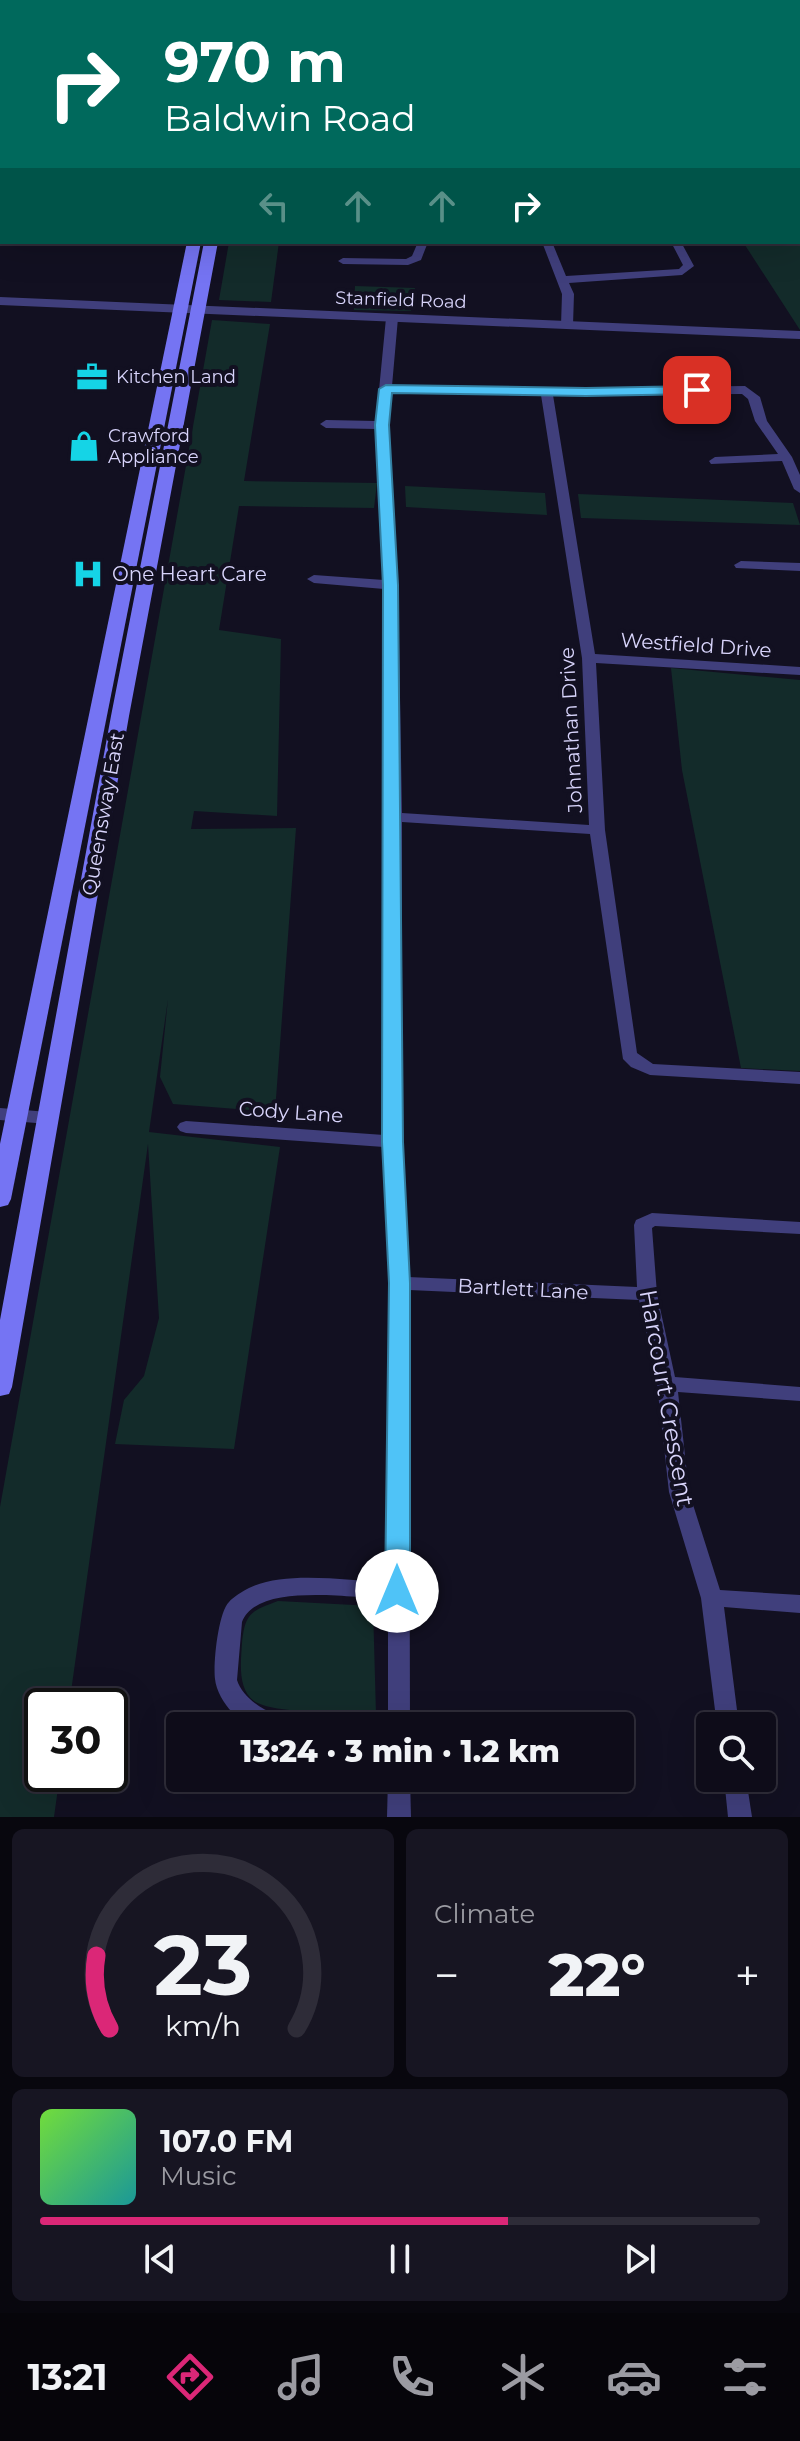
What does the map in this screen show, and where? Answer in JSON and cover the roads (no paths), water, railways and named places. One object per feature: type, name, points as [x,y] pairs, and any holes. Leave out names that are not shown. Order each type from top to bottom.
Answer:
[{"type":"main road","name":"Queensway East","points":[[0,1387],[190,309],[194,244]]},
{"type":"main road","name":"Queensway East","points":[[0,1199],[8,1115],[190,309],[210,244]]},
{"type":"street","points":[[343,261],[408,262],[418,257],[422,244]]},
{"type":"street","points":[[548,244],[568,294],[567,325]]},
{"type":"street","points":[[563,280],[682,272],[689,266],[677,244]]},
{"type":"street","name":"Stanfield Road","points":[[0,301],[800,335]]},
{"type":"street","points":[[392,318],[382,425],[391,585],[393,1142],[399,1283],[399,1712]]},
{"type":"street","points":[[386,389],[547,392],[745,390],[754,397],[761,421],[786,457],[800,489]]},
{"type":"street","name":"Johnathan Drive","points":[[547,392],[589,658],[597,830],[629,1055],[637,1063],[663,1070],[800,1078]]},
{"type":"street","points":[[326,424],[382,425]]},
{"type":"street","points":[[715,461],[786,457]]},
{"type":"street","points":[[741,565],[800,567]]},
{"type":"street","points":[[314,579],[391,585]]},
{"type":"street","name":"Westfield Drive","points":[[589,658],[800,671]]},
{"type":"street","points":[[394,817],[597,830]]},
{"type":"street","points":[[8,1115],[48,1118]]},
{"type":"street","name":"Cody Lane","points":[[186,1127],[393,1142]]},
{"type":"street","name":"Harcourt Crescent","points":[[726,1712],[712,1598],[679,1492],[667,1384],[647,1294],[643,1225],[652,1219],[800,1228]]},
{"type":"street","name":"Bartlett Lane","points":[[399,1283],[647,1294]]},
{"type":"street","points":[[667,1384],[800,1394]]},
{"type":"street","points":[[252,1712],[240,1705],[226,1680],[231,1622],[236,1608],[256,1594],[284,1587],[397,1591]]},
{"type":"street","points":[[712,1598],[800,1604]]},
{"type":"street","points":[[399,1792],[399,1817]]},
{"type":"street","points":[[737,1792],[740,1817]]},
{"type":"place","name":"Kitchen Land","points":[[92,377]]},
{"type":"place","name":"Crawford Appliance","points":[[84,446]]},
{"type":"place","name":"One Heart Care","points":[[88,574]]}]
